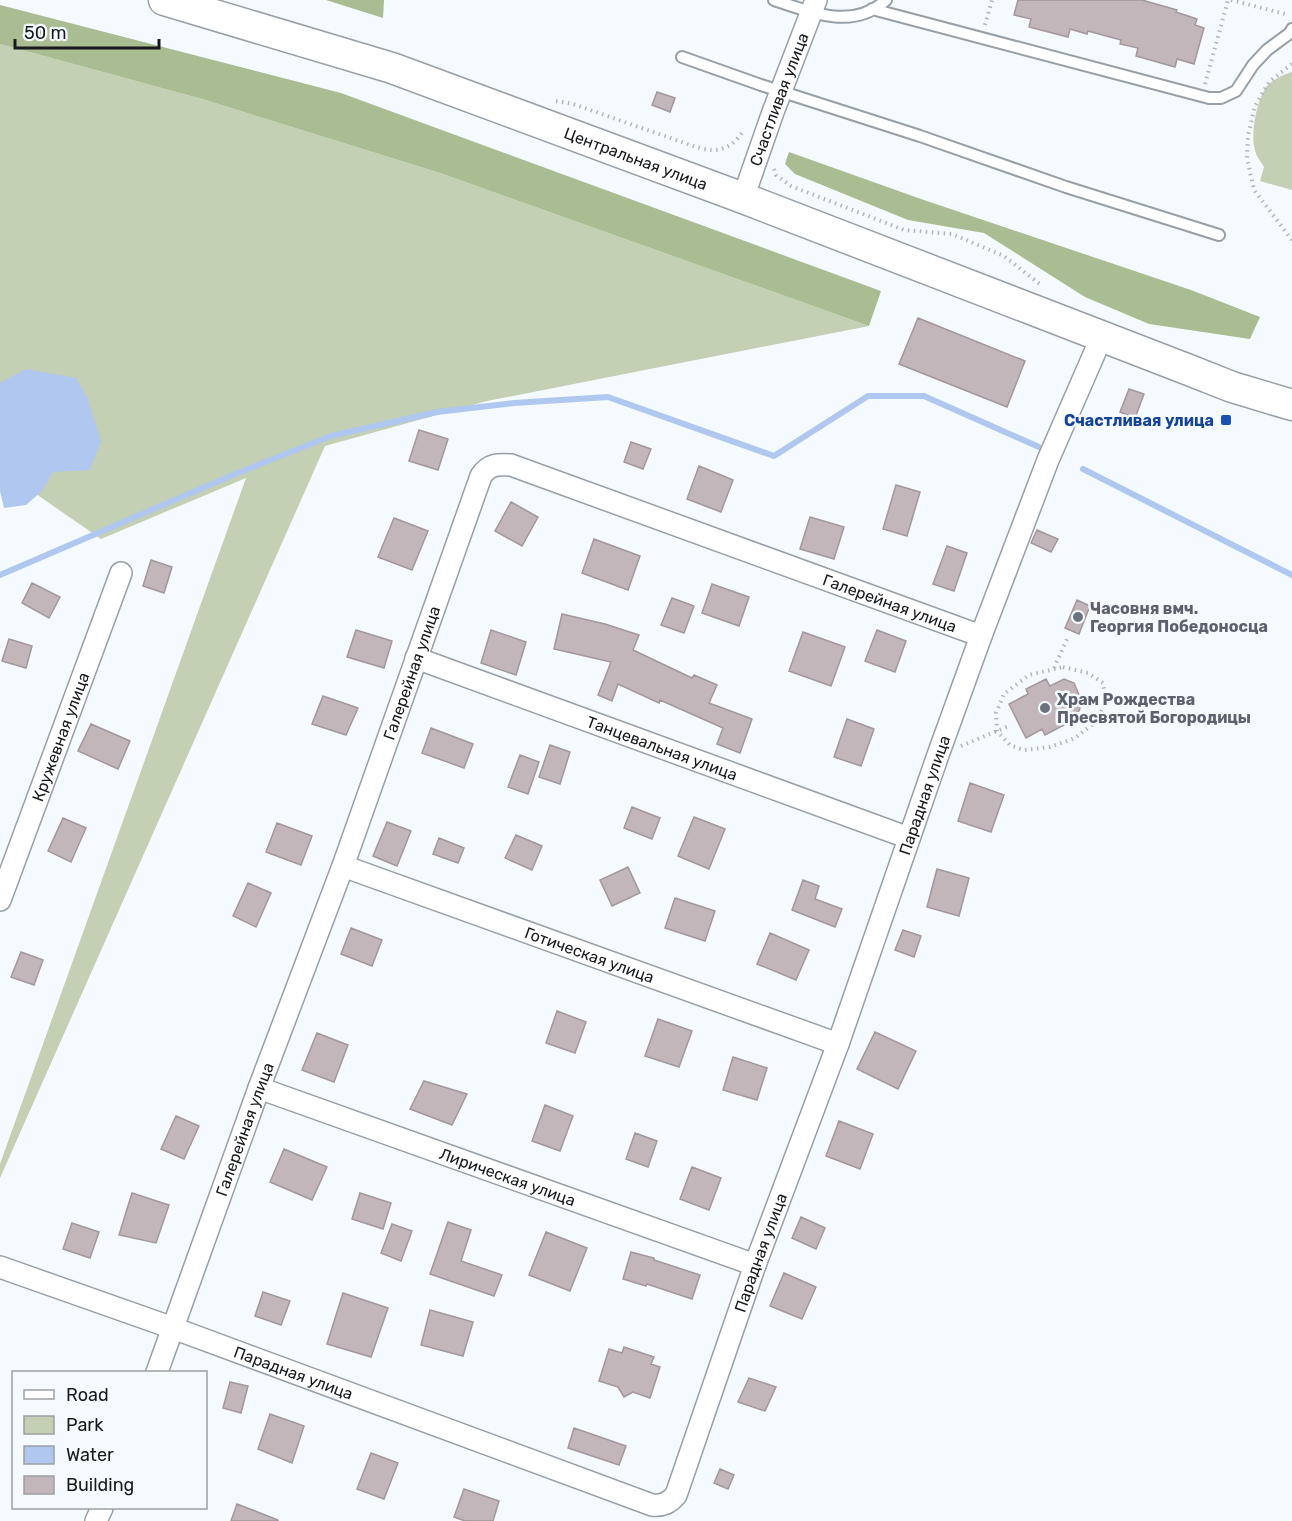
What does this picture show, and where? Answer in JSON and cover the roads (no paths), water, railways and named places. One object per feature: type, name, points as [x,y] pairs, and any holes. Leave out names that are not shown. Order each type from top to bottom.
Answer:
[{"type":"main road","name":"Центральная улица","points":[[164,0],[392,68],[743,198],[1232,387],[1292,405]]},
{"type":"street","name":"Счастливая улица","points":[[743,198],[781,90],[814,6]]},
{"type":"street","name":"Парадная улица","points":[[0,1267],[174,1328],[652,1505],[664,1504],[671,1500],[676,1495],[755,1265],[838,1044],[981,636],[1048,460],[1102,336]]},
{"type":"street","name":"Галерейная улица","points":[[157,1371],[259,1088],[343,866],[485,470],[500,464],[511,465],[981,636]]},
{"type":"street","name":"Кружевная улица","points":[[0,900],[122,573]]},
{"type":"street","name":"Танцевальная улица","points":[[416,658],[909,838]]},
{"type":"street","name":"Готическая улица","points":[[343,866],[838,1044]]},
{"type":"street","name":"Лирическая улица","points":[[259,1088],[755,1265]]},
{"type":"lane","points":[[774,0],[814,6],[841,18],[854,17],[886,0]]},
{"type":"lane","points":[[872,9],[1209,98],[1221,98],[1236,91],[1253,65],[1292,29]]},
{"type":"lane","points":[[682,57],[1066,187],[1219,235]]},
{"type":"water","points":[[26,369],[76,378],[88,399],[101,441],[90,470],[53,472],[42,491],[26,505],[4,508],[0,491],[0,383]]},
{"type":"waterway","points":[[0,575],[235,474],[331,436],[437,412],[514,403],[608,397],[774,456],[868,396],[924,396],[1039,447]]},
{"type":"waterway","points":[[1083,469],[1292,575]]},
{"type":"place","name":"Счастливая улица","points":[[1226,420]]},
{"type":"place","name":"Часовня вмч. Георгия Победоносца","points":[[1078,617]]},
{"type":"place","name":"Храм Рождества Пресвятой Богородицы","points":[[1045,708]]}]
